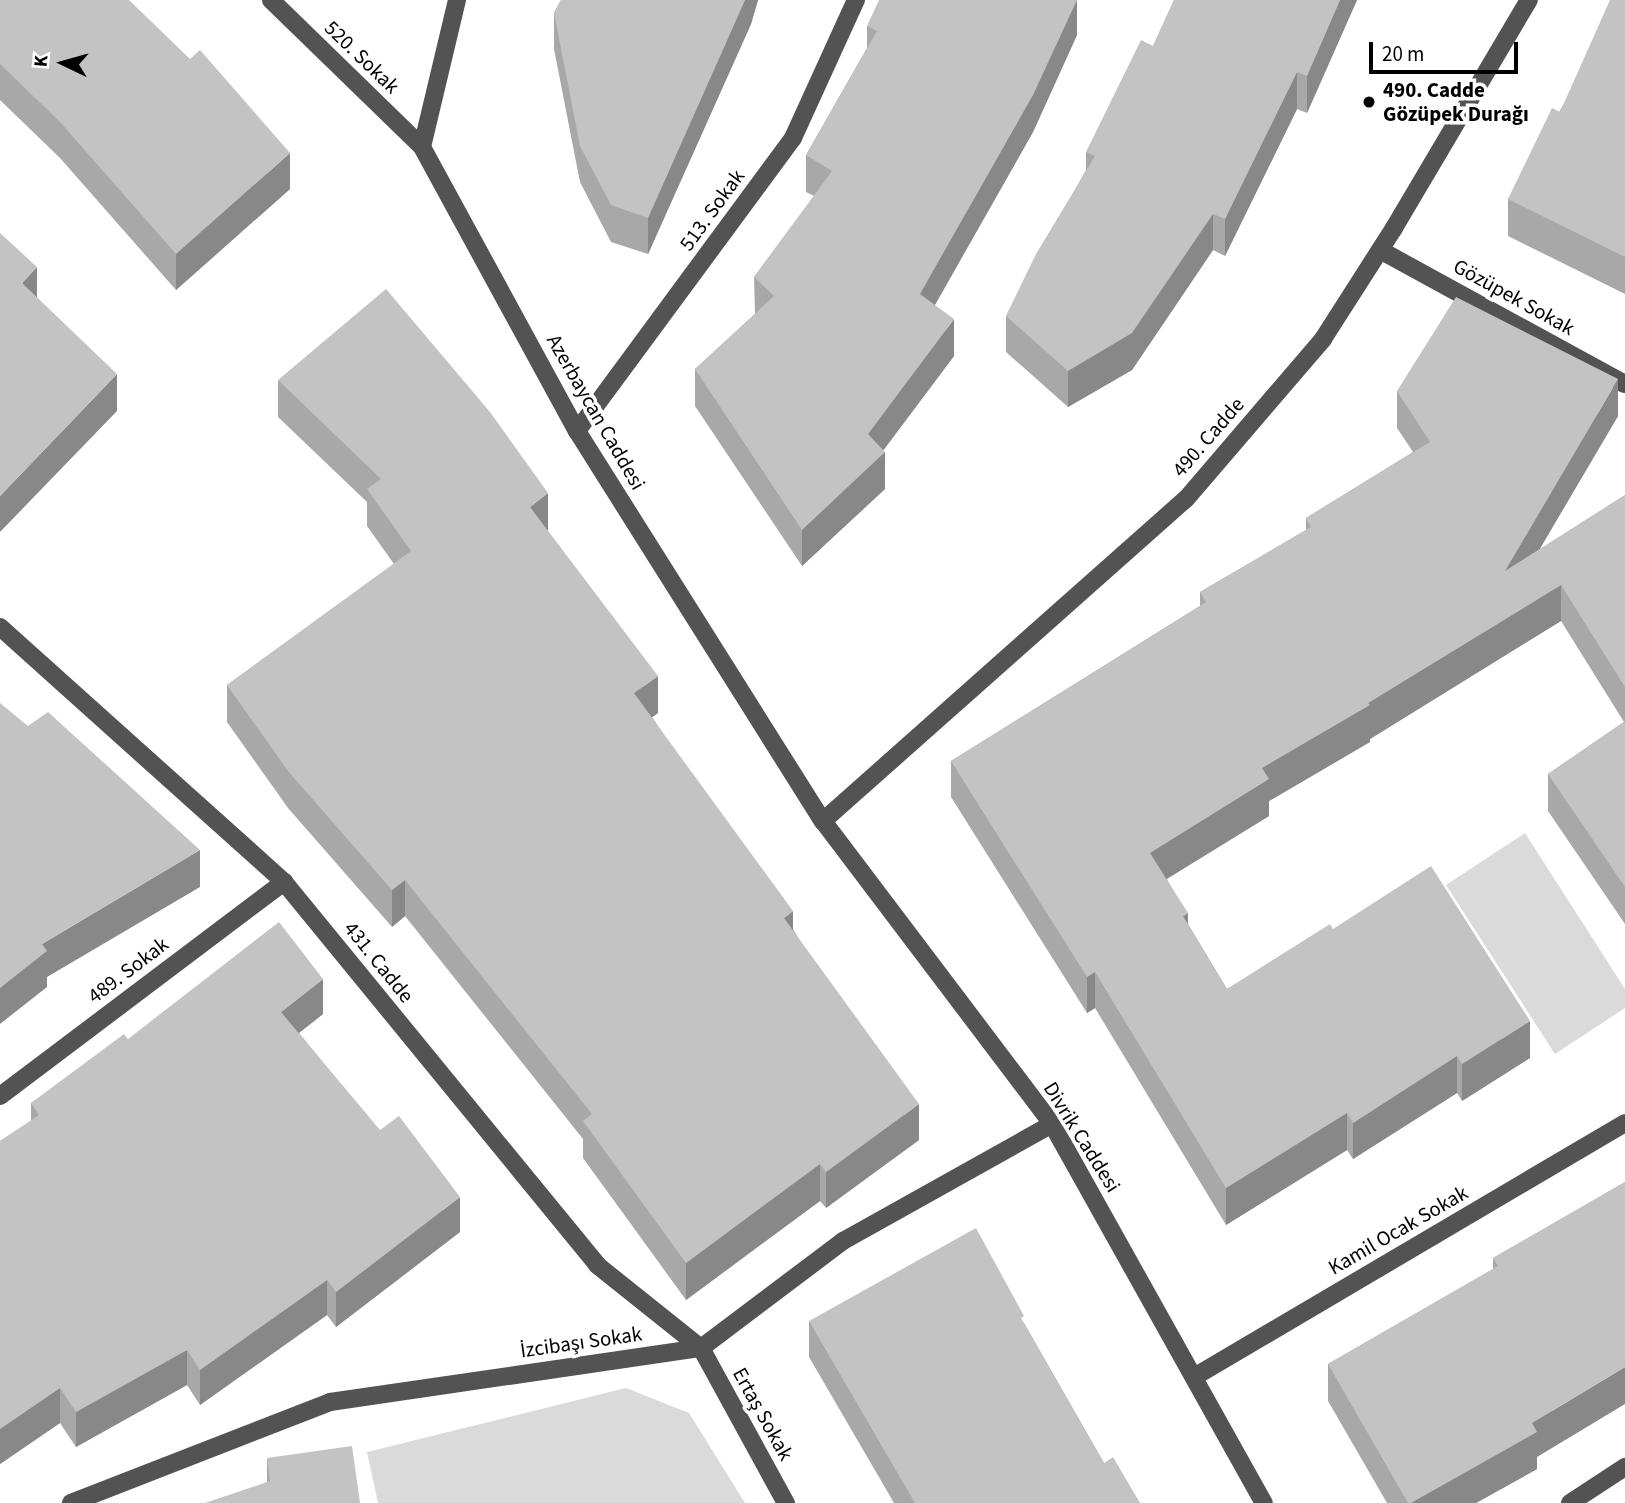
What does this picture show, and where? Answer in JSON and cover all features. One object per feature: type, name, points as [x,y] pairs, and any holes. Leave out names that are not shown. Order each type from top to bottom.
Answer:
[{"type":"street","name":"520. Sokak","points":[[271,0],[422,147]]},
{"type":"street","points":[[422,147],[457,0]]},
{"type":"street","name":"513. Sokak","points":[[577,431],[793,138],[856,0]]},
{"type":"street","name":"490. Cadde","points":[[823,821],[1186,499],[1322,339],[1380,250],[1529,0]]},
{"type":"street","name":"Azerbaycan Caddesi","points":[[422,147],[577,431],[823,821]]},
{"type":"street","name":"Gözüpek Sokak","points":[[1380,250],[1625,384]]},
{"type":"street","name":"431. Cadde","points":[[0,626],[284,882],[597,1265],[701,1348]]},
{"type":"street","name":"Divrik Caddesi","points":[[823,821],[1052,1124],[1264,1503]]},
{"type":"street","name":"489. Sokak","points":[[0,1096],[284,882]]},
{"type":"street","name":"Kamil Ocak Sokak","points":[[1194,1377],[1625,1123]]},
{"type":"street","name":"İzcibaşı Sokak","points":[[71,1503],[330,1402],[701,1348],[843,1241],[1052,1124]]},
{"type":"street","name":"Ertaş Sokak","points":[[701,1348],[786,1503]]},
{"type":"street","points":[[1570,1503],[1625,1467]]},
{"type":"shaded area","points":[[1525,833],[1625,989],[1625,1008],[1555,1054],[1446,885]]},
{"type":"shaded area","points":[[626,1388],[689,1413],[745,1503],[378,1503],[367,1452]]},
{"type":"building","points":[[0,0],[129,0],[190,59],[200,50],[290,153],[176,254],[60,122],[0,64]]},
{"type":"building","points":[[561,0],[745,0],[648,218],[611,205],[580,146],[554,13]]},
{"type":"building","points":[[879,0],[1077,0],[1033,95],[920,294],[954,319],[868,434],[885,452],[802,530],[695,369],[774,296],[754,277],[832,171],[806,155],[877,31],[867,26]]},
{"type":"building","points":[[1174,0],[1340,0],[1307,76],[1297,72],[1225,219],[1213,214],[1132,333],[1068,371],[1006,316],[1036,254],[1095,156],[1086,152],[1141,40],[1153,46]]},
{"type":"building","points":[[1610,0],[1625,0],[1625,257],[1508,199],[1552,108],[1560,112]]},
{"type":"building","points":[[0,233],[37,267],[22,283],[117,374],[0,496]]},
{"type":"building","points":[[386,289],[490,412],[548,493],[530,507],[658,676],[634,693],[793,911],[784,918],[919,1104],[826,1172],[820,1164],[686,1263],[583,1121],[592,1114],[405,880],[392,890],[288,771],[227,685],[411,551],[367,489],[381,479],[278,380]]},
{"type":"building","points":[[1456,297],[1618,379],[1505,571],[1625,495],[1625,687],[1561,585],[1368,703],[1370,705],[1262,768],[1269,779],[1150,853],[1188,913],[1183,916],[1227,989],[1330,924],[1333,929],[1431,866],[1530,1021],[1462,1064],[1457,1056],[1353,1123],[1347,1113],[1226,1188],[1095,972],[1087,977],[951,761],[1206,602],[1200,592],[1311,527],[1306,518],[1430,442],[1397,391]]},
{"type":"building","points":[[0,703],[28,726],[48,712],[200,850],[42,944],[47,951],[0,988]]},
{"type":"building","points":[[1625,721],[1625,887],[1548,774]]},
{"type":"building","points":[[279,922],[323,979],[281,1012],[380,1130],[399,1116],[460,1197],[336,1292],[327,1280],[200,1370],[187,1350],[76,1412],[60,1388],[0,1429],[0,1141],[39,1115],[31,1103],[124,1034],[128,1039]]},
{"type":"building","points":[[1625,1182],[1625,1367],[1532,1423],[1537,1432],[1408,1503],[1328,1364],[1498,1266],[1493,1258]]},
{"type":"building","points":[[976,1228],[1024,1316],[1021,1318],[1104,1463],[1113,1457],[1140,1503],[915,1503],[809,1321]]},
{"type":"building","points":[[352,1446],[360,1503],[205,1503],[270,1481],[267,1458]]},
{"type":"place","name":"490. Cadde Gözüpek Durağı","points":[[1369,102]]}]
